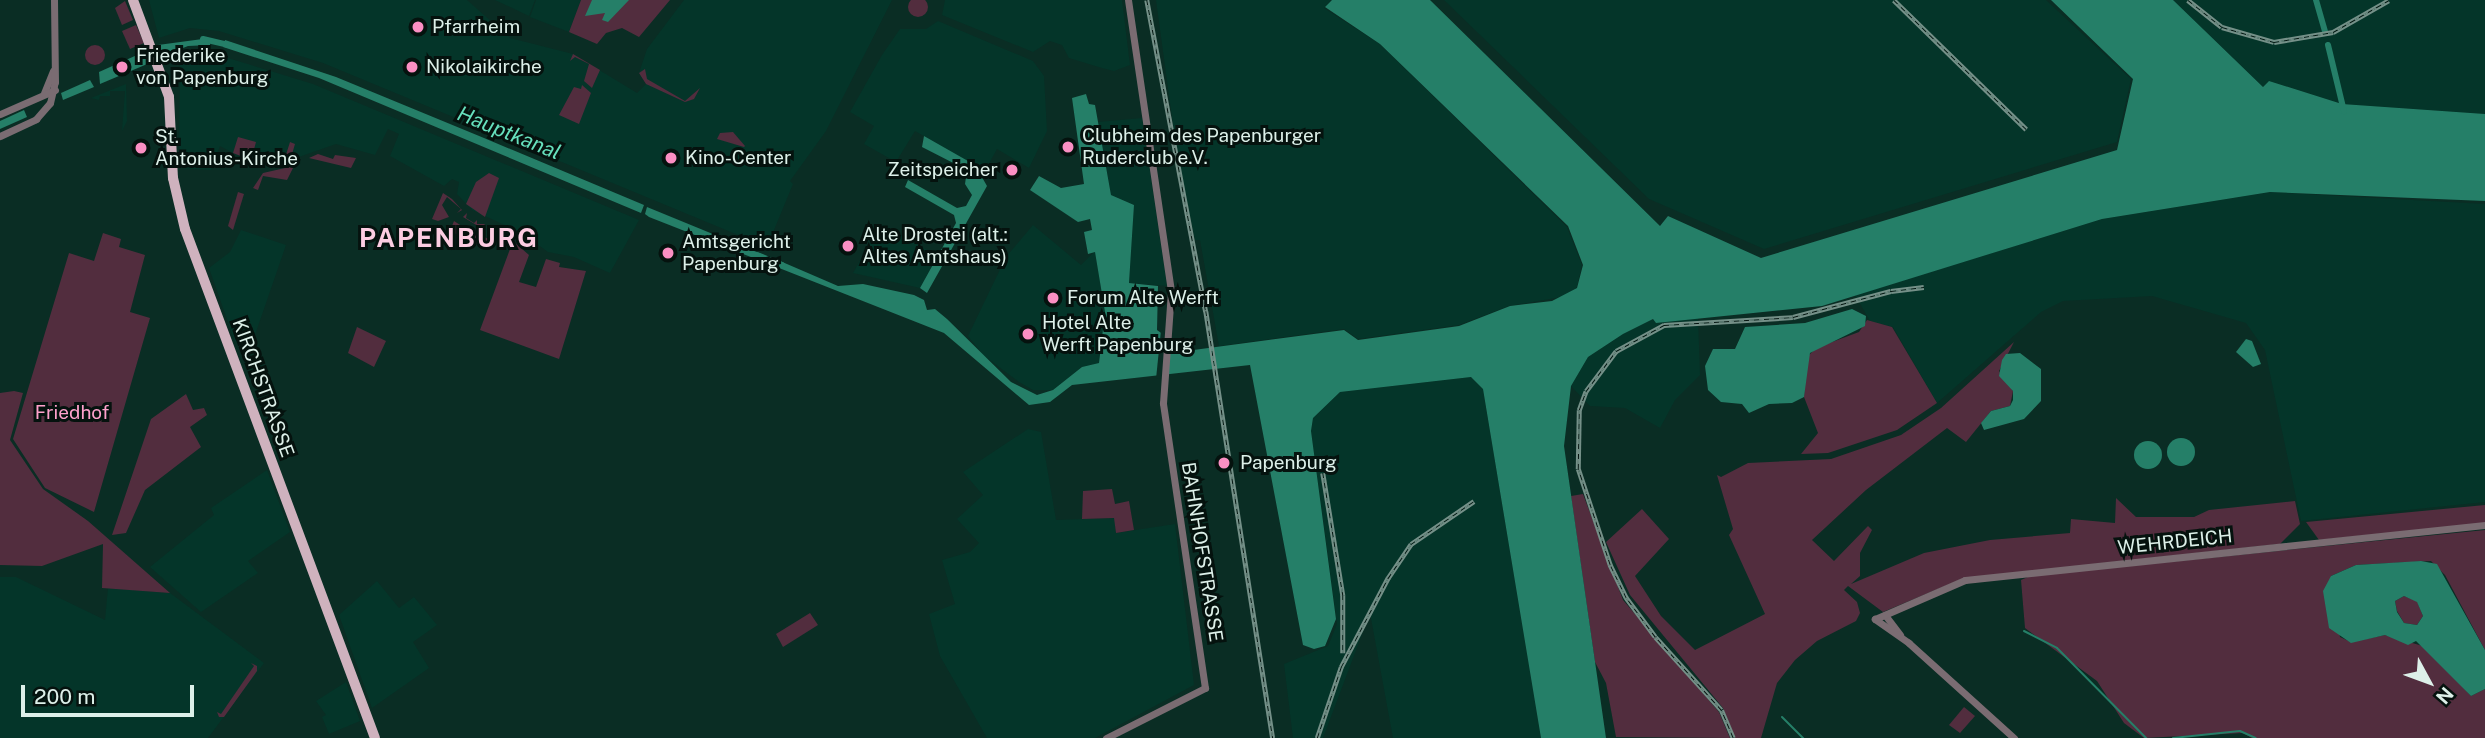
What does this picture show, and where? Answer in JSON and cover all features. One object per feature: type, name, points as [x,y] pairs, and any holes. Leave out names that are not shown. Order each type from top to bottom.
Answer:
[{"type":"main road","name":"KIRCHSTRASSE","points":[[133,0],[169,97],[173,178],[185,229],[375,738]]},
{"type":"street","points":[[0,136],[36,119],[55,90],[54,0]]},
{"type":"street","name":"BAHNHOFSTRASSE","points":[[1106,738],[1205,688],[1162,385],[1171,290],[1128,0]]},
{"type":"street","points":[[44,93],[54,69]]},
{"type":"street","points":[[0,114],[55,90]]},
{"type":"street","name":"WEHRDEICH","points":[[1902,638],[1875,619],[1965,580],[2485,525]]},
{"type":"street","points":[[1885,615],[1902,638],[2014,738]]},
{"type":"shaded area","points":[[149,0],[467,0],[510,38],[573,54],[637,93],[646,84],[639,73],[647,49],[684,0],[892,0],[826,131],[790,181],[793,184],[767,247],[323,63],[219,31],[190,28],[159,38]]},
{"type":"shaded area","points":[[495,0],[535,0],[529,16]]},
{"type":"shaded area","points":[[536,0],[581,0],[569,32],[530,17]]},
{"type":"shaded area","points":[[592,0],[629,0],[608,22],[602,20],[605,13],[585,16]]},
{"type":"shaded area","points":[[945,0],[1122,0],[1130,65],[1114,71],[1102,68],[1069,58],[1062,45],[1050,41],[1033,52],[942,15]]},
{"type":"shaded area","points":[[1156,0],[1331,0],[1324,8],[1380,44],[1567,227],[1582,265],[1577,287],[1567,296],[1509,306],[1459,325],[1358,339],[1344,329],[1219,346],[1200,240],[1195,240],[1177,154]]},
{"type":"shaded area","points":[[1332,0],[1430,0],[1660,226],[1668,216],[1761,258],[2117,150],[2133,79],[2051,0],[2173,0],[2263,87],[2269,81],[2342,104],[2485,114],[2485,201],[2270,192],[2102,219],[1822,306],[1656,323],[1653,319],[1623,334],[1588,357],[1571,386],[1564,446],[1606,738],[1541,738],[1483,389],[1471,377],[1340,392],[1313,418],[1311,431],[1336,619],[1325,646],[1314,649],[1303,645],[1250,365],[1072,385],[1050,402],[1029,405],[944,333],[774,266],[780,261],[838,286],[863,284],[914,295],[924,300],[927,310],[935,309],[947,319],[1011,382],[1037,395],[1053,390],[1082,367],[1099,363],[1105,312],[1095,252],[1088,254],[1084,232],[1092,230],[1090,219],[1078,222],[1030,190],[1039,176],[1061,188],[1084,184],[1072,98],[1086,94],[1089,104],[1095,105],[1111,195],[1134,205],[1129,283],[1158,286],[1157,330],[1186,351],[1344,330],[1358,340],[1459,326],[1510,306],[1552,301],[1577,288],[1583,265],[1568,226],[1380,44],[1325,7]]},
{"type":"shaded area","points":[[1444,0],[2046,0],[2131,79],[2117,142],[1764,249],[1649,199]]},
{"type":"shaded area","points":[[2173,0],[2485,0],[2485,114],[2342,104],[2269,81],[2263,87]]},
{"type":"shaded area","points":[[938,21],[1033,61],[1044,76],[1047,131],[1029,168],[997,149],[985,171],[915,131],[896,162],[864,144],[874,126],[850,112],[882,55],[900,29],[926,29]]},
{"type":"shaded area","points":[[210,38],[210,45],[188,46],[163,56],[158,45]]},
{"type":"shaded area","points":[[225,40],[336,77],[484,138],[644,205],[641,213],[319,78],[223,47]]},
{"type":"shaded area","points":[[146,51],[152,62],[100,84],[99,72]]},
{"type":"shaded area","points":[[205,51],[313,84],[639,220],[610,273],[574,257],[548,252],[522,233],[472,210],[457,194],[459,182],[452,179],[444,186],[390,156],[399,134],[388,129],[375,155],[336,144],[276,165],[246,160],[220,146],[211,170],[179,168],[180,58]]},
{"type":"shaded area","points":[[90,80],[94,87],[63,100],[61,93]]},
{"type":"shaded area","points":[[126,84],[127,121],[122,131],[125,91],[110,91],[110,96],[100,96],[99,100],[91,98]]},
{"type":"shaded area","points":[[24,110],[27,117],[0,129],[0,121]]},
{"type":"shaded area","points":[[1142,118],[1167,286],[1129,283],[1134,205],[1111,195],[1098,122]]},
{"type":"shaded area","points":[[924,136],[975,165],[987,186],[927,293],[920,288],[956,223],[954,215],[905,187],[908,180],[957,208],[966,206],[972,195],[965,184],[967,170],[922,147]]},
{"type":"shaded area","points":[[2270,192],[2485,204],[2485,502],[2301,521],[2265,350],[2246,323],[2152,296],[2063,301],[2041,312],[1937,403],[1893,327],[1870,321],[1855,295],[2102,219]]},
{"type":"shaded area","points":[[647,207],[764,255],[761,261],[649,217],[645,214]]},
{"type":"shaded area","points":[[881,224],[938,256],[920,288],[853,273]]},
{"type":"shaded area","points":[[1033,225],[1081,265],[1095,251],[1105,312],[1099,363],[1082,367],[1053,390],[1033,390],[1019,382],[983,355],[968,336],[1006,257]]},
{"type":"shaded area","points":[[241,230],[286,245],[255,335],[235,342],[209,268],[230,252]]},
{"type":"shaded area","points":[[1852,309],[1866,316],[1865,326],[1810,353],[1804,397],[1792,403],[1769,404],[1749,413],[1742,404],[1721,402],[1708,390],[1705,366],[1713,349],[1735,349],[1745,327],[1805,323]]},
{"type":"shaded area","points":[[1698,317],[1700,375],[1675,400],[1660,428],[1625,408],[1590,406],[1571,386],[1588,357],[1623,334],[1653,319],[1656,323]]},
{"type":"shaded area","points":[[2246,339],[2252,341],[2261,364],[2253,367],[2236,352]]},
{"type":"shaded area","points":[[2020,353],[2041,369],[2041,401],[2024,419],[1984,430],[1981,423],[1991,411],[2010,406],[2013,400],[2013,391],[1999,376],[2006,354]]},
{"type":"shaded area","points":[[1471,377],[1483,389],[1541,738],[1393,738],[1370,613],[1323,738],[1293,738],[1284,664],[1328,646],[1337,624],[1311,431],[1313,418],[1340,392]]},
{"type":"shaded area","points":[[1028,429],[1041,432],[1056,520],[1115,518],[1116,533],[1175,524],[1194,685],[1095,738],[987,738],[940,656],[929,614],[955,604],[942,560],[970,552],[979,543],[957,519],[983,495],[963,472]]},
{"type":"shaded area","points":[[2181,438],[2191,442],[2195,452],[2191,462],[2181,466],[2171,462],[2167,452],[2171,442]]},
{"type":"shaded area","points":[[2148,441],[2158,445],[2162,455],[2158,465],[2148,469],[2138,465],[2134,455],[2138,445]]},
{"type":"shaded area","points":[[267,470],[290,532],[248,561],[258,573],[201,612],[150,567],[214,515],[211,508]]},
{"type":"shaded area","points":[[2421,561],[2437,564],[2485,650],[2485,689],[2471,696],[2416,641],[2408,645],[2385,635],[2351,643],[2329,628],[2323,591],[2331,576],[2356,565]],"holes":[[[2404,596],[2417,602],[2423,616],[2417,625],[2404,623],[2397,612],[2395,601]]]},
{"type":"shaded area","points":[[0,577],[16,577],[105,620],[108,588],[170,593],[264,663],[208,738],[0,738]]},
{"type":"shaded area","points":[[377,581],[399,608],[414,597],[437,625],[413,642],[429,668],[372,708],[339,615]]},
{"type":"shaded area","points":[[346,682],[360,721],[329,734],[322,717],[326,715],[316,701]]},
{"type":"green space","points":[[918,-3],[925,0],[928,7],[925,14],[918,17],[911,14],[908,7],[911,0]]},
{"type":"green space","points":[[581,0],[670,0],[639,37],[622,28],[606,33],[597,44],[569,32]]},
{"type":"green space","points":[[125,1],[133,20],[122,25],[115,8]]},
{"type":"green space","points":[[136,25],[144,43],[130,49],[122,31]]},
{"type":"green space","points":[[95,45],[102,48],[105,55],[102,62],[95,65],[88,62],[85,55],[88,48]]},
{"type":"green space","points":[[573,54],[600,70],[592,88],[584,81],[589,64],[575,57],[570,61]]},
{"type":"green space","points":[[645,69],[647,79],[685,101],[700,88],[694,99],[685,102],[646,84],[639,73]]},
{"type":"green space","points":[[582,85],[591,93],[579,124],[559,115],[574,87],[581,89]]},
{"type":"green space","points":[[733,132],[744,147],[717,139],[720,133]]},
{"type":"green space","points":[[238,137],[256,142],[252,157],[256,162],[233,153]]},
{"type":"green space","points":[[290,142],[295,144],[290,161],[276,165],[264,164],[267,152],[272,153],[271,161],[284,161]]},
{"type":"green space","points":[[318,154],[333,159],[335,155],[356,158],[351,168],[309,158]]},
{"type":"green space","points":[[294,166],[287,180],[263,176],[258,190],[253,188],[263,173]]},
{"type":"green space","points":[[489,173],[499,178],[485,217],[466,204],[476,182]]},
{"type":"green space","points":[[238,192],[244,194],[233,230],[228,226]]},
{"type":"green space","points":[[443,193],[452,199],[462,210],[457,213],[461,209],[447,197],[442,205],[449,217],[438,221],[432,219]]},
{"type":"green space","points":[[467,213],[466,218],[474,223],[477,220],[477,224],[485,224],[477,234],[489,239],[490,226],[491,231],[499,231],[493,233],[486,248],[450,231],[454,221],[474,234],[478,226],[463,217]]},
{"type":"green space","name":"Friedhof","points":[[103,233],[121,239],[119,247],[145,255],[130,312],[150,318],[94,512],[45,488],[13,439],[69,253],[94,261]]},
{"type":"green space","points":[[513,241],[529,255],[519,282],[536,287],[546,259],[560,263],[559,267],[586,271],[559,359],[480,330]]},
{"type":"green space","points":[[1867,320],[1892,327],[1937,403],[1897,430],[1828,453],[1801,454],[1818,433],[1804,397],[1806,358],[1816,348],[1859,332]]},
{"type":"green space","points":[[357,327],[386,341],[374,367],[348,353]]},
{"type":"green space","points":[[2014,342],[1999,371],[2013,391],[2010,406],[1991,411],[1966,442],[1947,428],[1866,490],[1812,540],[1834,561],[1868,526],[1872,530],[1860,553],[1860,576],[1851,584],[1924,553],[1990,540],[2070,533],[2071,519],[2115,523],[2116,498],[2136,517],[2194,517],[2209,510],[2295,501],[2300,524],[2280,544],[1964,578],[1883,612],[1848,586],[1844,590],[1857,602],[1860,613],[1856,621],[1817,641],[1795,660],[1777,683],[1761,738],[1735,738],[1723,708],[1630,595],[1606,542],[1642,509],[1669,539],[1635,576],[1661,616],[1695,650],[1765,614],[1729,535],[1733,529],[1717,475],[1721,477],[1748,463],[1831,459],[1901,435],[1941,408]]},
{"type":"green space","points":[[0,393],[23,393],[10,440],[43,489],[88,521],[170,593],[102,588],[103,544],[42,566],[0,565]]},
{"type":"green space","points":[[186,394],[193,410],[204,408],[207,415],[190,427],[201,447],[145,490],[126,533],[112,535],[151,419]]},
{"type":"green space","points":[[1112,489],[1115,504],[1129,501],[1134,530],[1116,533],[1114,518],[1082,519],[1083,491]]},
{"type":"green space","points":[[1583,494],[1623,600],[1719,712],[1730,738],[1616,737],[1606,683],[1595,662],[1571,496]]},
{"type":"green space","points":[[2485,505],[2485,523],[2319,540],[2306,522]]},
{"type":"green space","points":[[2485,530],[2485,650],[2445,575],[2431,561],[2356,565],[2331,576],[2340,637],[2351,642],[2385,635],[2426,647],[2471,696],[2485,689],[2485,738],[2252,738],[2243,733],[2144,738],[2124,723],[2097,681],[2025,628],[2021,580],[2030,576]]},
{"type":"green space","points":[[2404,596],[2417,601],[2423,616],[2417,625],[2404,623],[2397,611],[2395,601]]},
{"type":"green space","points":[[810,613],[818,625],[783,647],[776,634]]},
{"type":"green space","points":[[251,663],[257,666],[257,671],[224,717],[219,717],[217,712],[221,714],[254,666]]},
{"type":"green space","points":[[1964,707],[1975,716],[1960,733],[1949,725]]},
{"type":"pier","points":[[1161,330],[1170,338],[1166,378],[1156,379]]},
{"type":"waterway","points":[[2316,0],[2325,31]]},
{"type":"waterway","name":"Hauptkanal","points":[[203,39],[230,45]]},
{"type":"waterway","points":[[2328,45],[2344,111]]},
{"type":"waterway","name":"Hauptkanal","points":[[757,255],[782,265]]},
{"type":"waterway","points":[[2024,631],[2057,648],[2146,738]]},
{"type":"waterway","points":[[1782,717],[1803,738]]},
{"type":"waterway","points":[[2173,738],[2240,731],[2256,738]]},
{"type":"railway","points":[[1147,0],[1206,311],[1273,738]]},
{"type":"railway","points":[[1894,0],[2026,129]]},
{"type":"railway","points":[[2188,0],[2222,27],[2274,42],[2333,32],[2389,0]]},
{"type":"railway","points":[[1733,738],[1721,710],[1655,637],[1626,598],[1610,565],[1578,469],[1579,410],[1586,391],[1616,351],[1664,325],[1793,317],[1891,291],[1924,287]]},
{"type":"railway","points":[[1323,473],[1343,595],[1343,653]]},
{"type":"railway","points":[[1317,738],[1341,667],[1388,578],[1411,544],[1474,501]]},
{"type":"place","name":"Pfarrheim","points":[[418,27]]},
{"type":"place","name":"Friederike von Papenburg","points":[[122,67]]},
{"type":"place","name":"Nikolaikirche","points":[[412,67]]},
{"type":"place","name":"Clubheim des Papenburger Ruderclub e.V.","points":[[1068,147]]},
{"type":"place","name":"St. Antonius-Kirche","points":[[141,148]]},
{"type":"place","name":"Kino-Center","points":[[671,158]]},
{"type":"place","name":"Zeitspeicher","points":[[1012,170]]},
{"type":"place","name":"Alte Drostei (alt.: Altes Amtshaus)","points":[[848,246]]},
{"type":"place","name":"Amtsgericht Papenburg","points":[[668,253]]},
{"type":"place","name":"Forum Alte Werft","points":[[1053,298]]},
{"type":"place","name":"Hotel Alte Werft Papenburg","points":[[1028,334]]},
{"type":"place","name":"Papenburg","points":[[1224,463]]},
{"type":"district","name":"PAPENBURG","points":[[449,238]]}]
